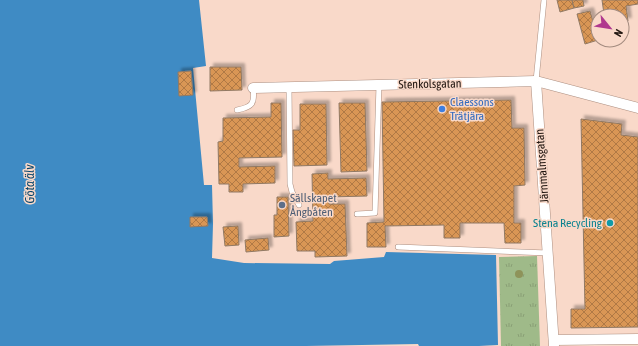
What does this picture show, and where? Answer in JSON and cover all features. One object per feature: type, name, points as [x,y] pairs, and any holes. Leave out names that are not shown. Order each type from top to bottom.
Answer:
[{"type":"street","name":"Stenkolsgatan","points":[[253,88],[536,81],[638,108]]},
{"type":"street","name":"Järnmalmsgatan","points":[[536,81],[554,343]]},
{"type":"street","points":[[554,343],[638,339]]},
{"type":"lane","points":[[536,81],[544,0]]},
{"type":"lane","points":[[357,214],[375,213],[379,85]]},
{"type":"lane","points":[[289,87],[290,184],[292,192],[300,205]]},
{"type":"lane","name":"Stenkolsgatan","points":[[237,110],[245,109],[252,104],[254,98],[253,88]]},
{"type":"lane","points":[[398,247],[548,253]]},
{"type":"green space","points":[[537,256],[540,346],[501,346],[499,257]]},
{"type":"water","name":"Göta älv","points":[[0,0],[199,0],[206,66],[193,68],[204,185],[212,185],[212,258],[244,263],[330,264],[334,261],[384,257],[386,252],[496,255],[498,345],[0,346]]},
{"type":"building","points":[[557,0],[572,0],[574,8],[560,12]]},
{"type":"building","points":[[572,0],[583,0],[584,6],[574,8]]},
{"type":"building","points":[[602,0],[638,0],[638,4],[626,6],[626,8],[603,8]]},
{"type":"building","points":[[590,11],[590,42],[585,44],[577,14]]},
{"type":"building","points":[[210,67],[241,67],[242,90],[210,91]]},
{"type":"building","points":[[191,71],[193,95],[179,96],[178,72]]},
{"type":"building","points":[[511,100],[512,128],[524,128],[525,185],[514,186],[514,223],[521,223],[521,243],[505,243],[504,223],[460,223],[460,238],[444,238],[444,225],[385,226],[386,247],[367,247],[367,223],[384,222],[382,102]]},
{"type":"building","points":[[271,103],[281,103],[282,157],[239,158],[239,167],[275,166],[275,183],[243,184],[243,192],[229,192],[229,184],[219,184],[218,142],[223,141],[223,118],[271,117]]},
{"type":"building","points":[[339,103],[365,103],[367,171],[341,172]]},
{"type":"building","points":[[300,104],[326,104],[327,165],[294,166],[293,130],[300,130]]},
{"type":"building","name":"Stena Recycling","points":[[581,119],[622,124],[621,135],[638,137],[638,327],[571,328],[571,309],[585,309]]},
{"type":"building","points":[[328,173],[328,179],[366,178],[367,196],[329,197],[329,204],[345,204],[347,256],[315,257],[315,251],[297,251],[296,222],[313,221],[312,174]]},
{"type":"building","points":[[277,197],[288,197],[289,236],[274,237],[274,215],[277,215]]},
{"type":"building","points":[[190,217],[207,217],[208,226],[190,227]]},
{"type":"building","points":[[238,226],[239,245],[225,246],[223,227]]},
{"type":"building","points":[[268,238],[269,250],[246,252],[245,240]]},
{"type":"place","name":"Claessons Trätjära","points":[[442,109]]},
{"type":"place","name":"Sällskapet Ångbåten","points":[[282,205]]},
{"type":"place","name":"Stena Recycling","points":[[610,223]]}]
